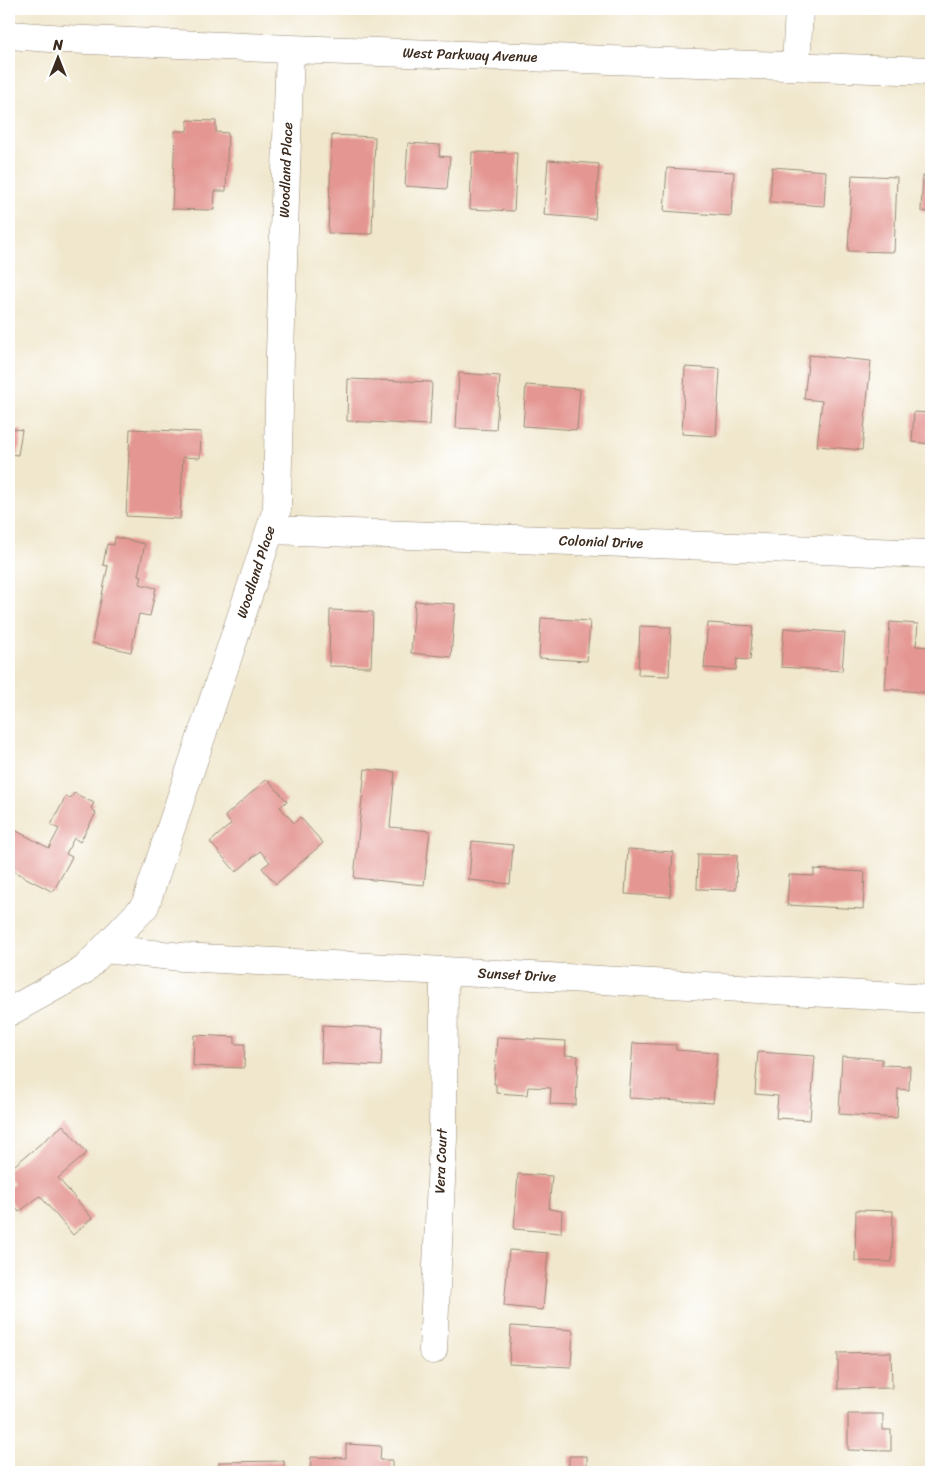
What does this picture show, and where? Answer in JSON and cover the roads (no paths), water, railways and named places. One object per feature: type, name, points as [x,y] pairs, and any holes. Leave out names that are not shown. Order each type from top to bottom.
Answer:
[{"type":"street","points":[[796,66],[799,9]]},
{"type":"street","name":"West Parkway Avenue","points":[[9,36],[290,49],[931,71]]},
{"type":"street","name":"Woodland Place","points":[[9,1012],[84,970],[144,906],[271,530],[277,509],[290,49]]},
{"type":"street","name":"Colonial Drive","points":[[271,530],[931,554]]},
{"type":"street","name":"Sunset Drive","points":[[104,949],[182,958],[444,971],[931,1000]]},
{"type":"street","name":"Vera Court","points":[[433,1350],[443,1139],[444,971]]}]
